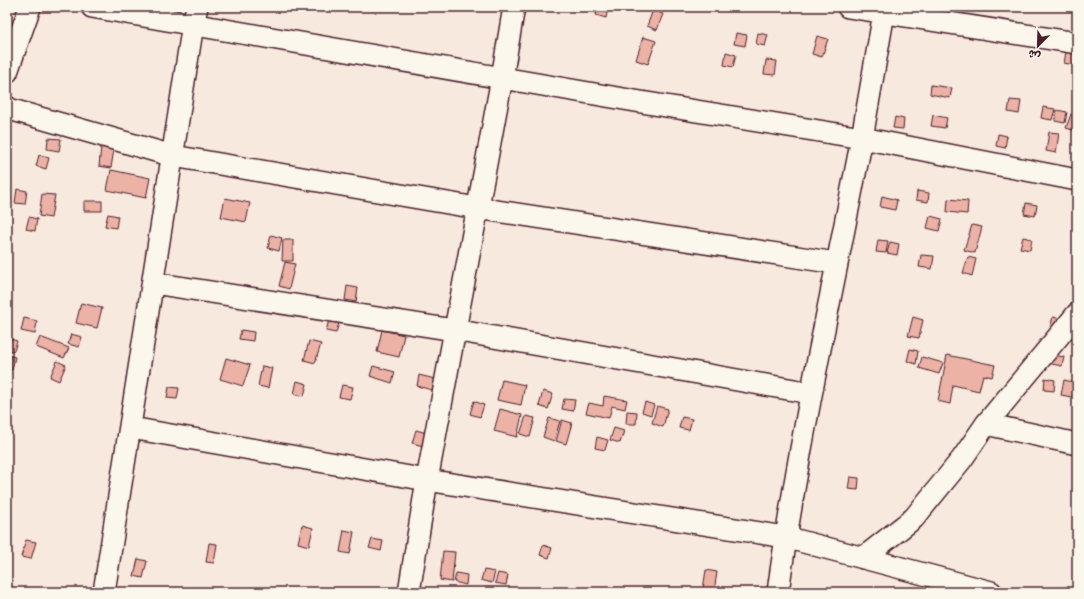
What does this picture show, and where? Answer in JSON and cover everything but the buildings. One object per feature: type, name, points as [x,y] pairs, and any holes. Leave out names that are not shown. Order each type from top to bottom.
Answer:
[{"type":"street","points":[[7,72],[30,7]]},
{"type":"street","points":[[92,7],[195,16],[502,78],[862,138],[1077,180]]},
{"type":"street","points":[[409,592],[427,480],[514,7]]},
{"type":"street","points":[[848,7],[884,10],[1077,43]]},
{"type":"street","points":[[778,592],[785,537],[811,393],[862,138],[884,10]]},
{"type":"street","points":[[104,592],[195,16]]},
{"type":"street","points":[[7,107],[9,109],[173,156],[477,208],[836,263]]},
{"type":"street","points":[[153,283],[454,330],[811,393]]},
{"type":"street","points":[[863,558],[914,518],[962,459],[986,424],[1076,319]]},
{"type":"street","points":[[986,424],[1077,444]]},
{"type":"street","points":[[131,428],[427,480],[785,537],[863,558],[925,583],[991,592]]}]
